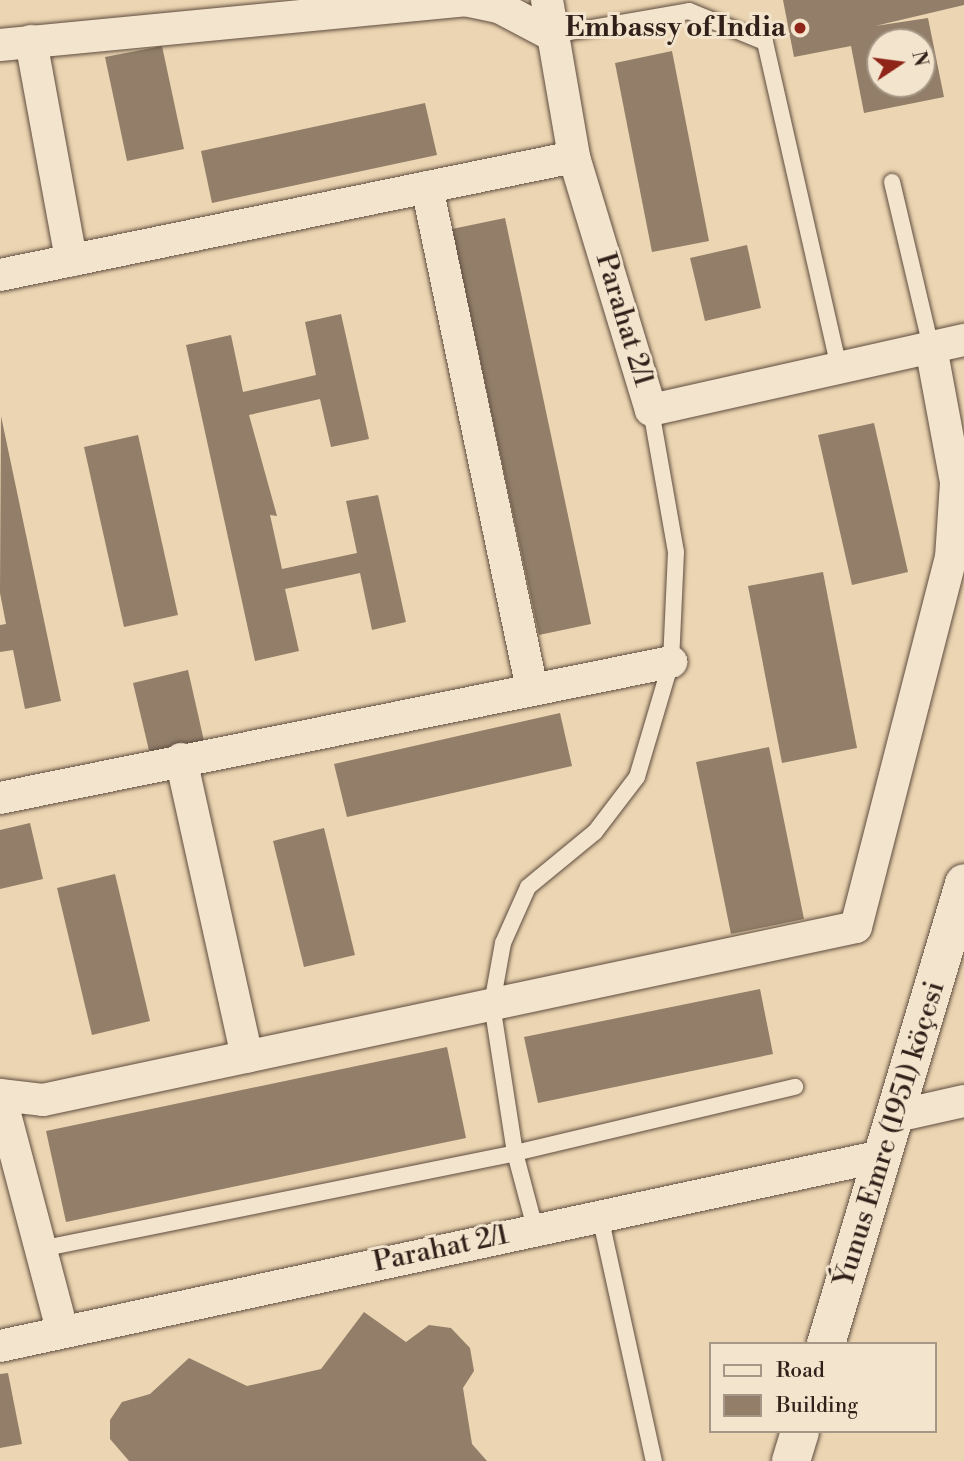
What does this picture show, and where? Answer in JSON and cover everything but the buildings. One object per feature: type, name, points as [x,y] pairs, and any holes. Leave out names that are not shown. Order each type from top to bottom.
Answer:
[{"type":"street","points":[[0,45],[465,0],[499,7],[552,35]]},
{"type":"street","name":"Parahat 2/1","points":[[547,0],[573,158],[651,410],[964,340]]},
{"type":"street","points":[[31,41],[71,260]]},
{"type":"street","points":[[0,275],[573,158]]},
{"type":"street","points":[[427,187],[532,689]]},
{"type":"street","points":[[62,1330],[45,1248],[0,1095],[43,1100],[856,927],[951,558],[956,482],[931,347]]},
{"type":"street","points":[[0,797],[671,662]]},
{"type":"street","points":[[181,759],[247,1057]]},
{"type":"street","name":"Ýunus Emre (1951) köçesi","points":[[827,1342],[897,1116],[964,883]]},
{"type":"street","points":[[897,1116],[964,1101]]},
{"type":"street","name":"Parahat 2/1","points":[[0,1346],[62,1330],[535,1228],[883,1156]]},
{"type":"street","points":[[791,1461],[799,1433]]},
{"type":"lane","points":[[552,35],[689,11],[765,41],[839,368]]},
{"type":"lane","points":[[892,182],[931,347]]},
{"type":"lane","points":[[535,1228],[515,1153],[492,1004],[503,943],[528,887],[595,832],[637,777],[671,662],[676,552],[651,410]]},
{"type":"lane","points":[[45,1248],[515,1153],[795,1087]]},
{"type":"lane","points":[[600,1216],[654,1461]]},
{"type":"place","name":"Embassy of India","points":[[800,28]]}]
